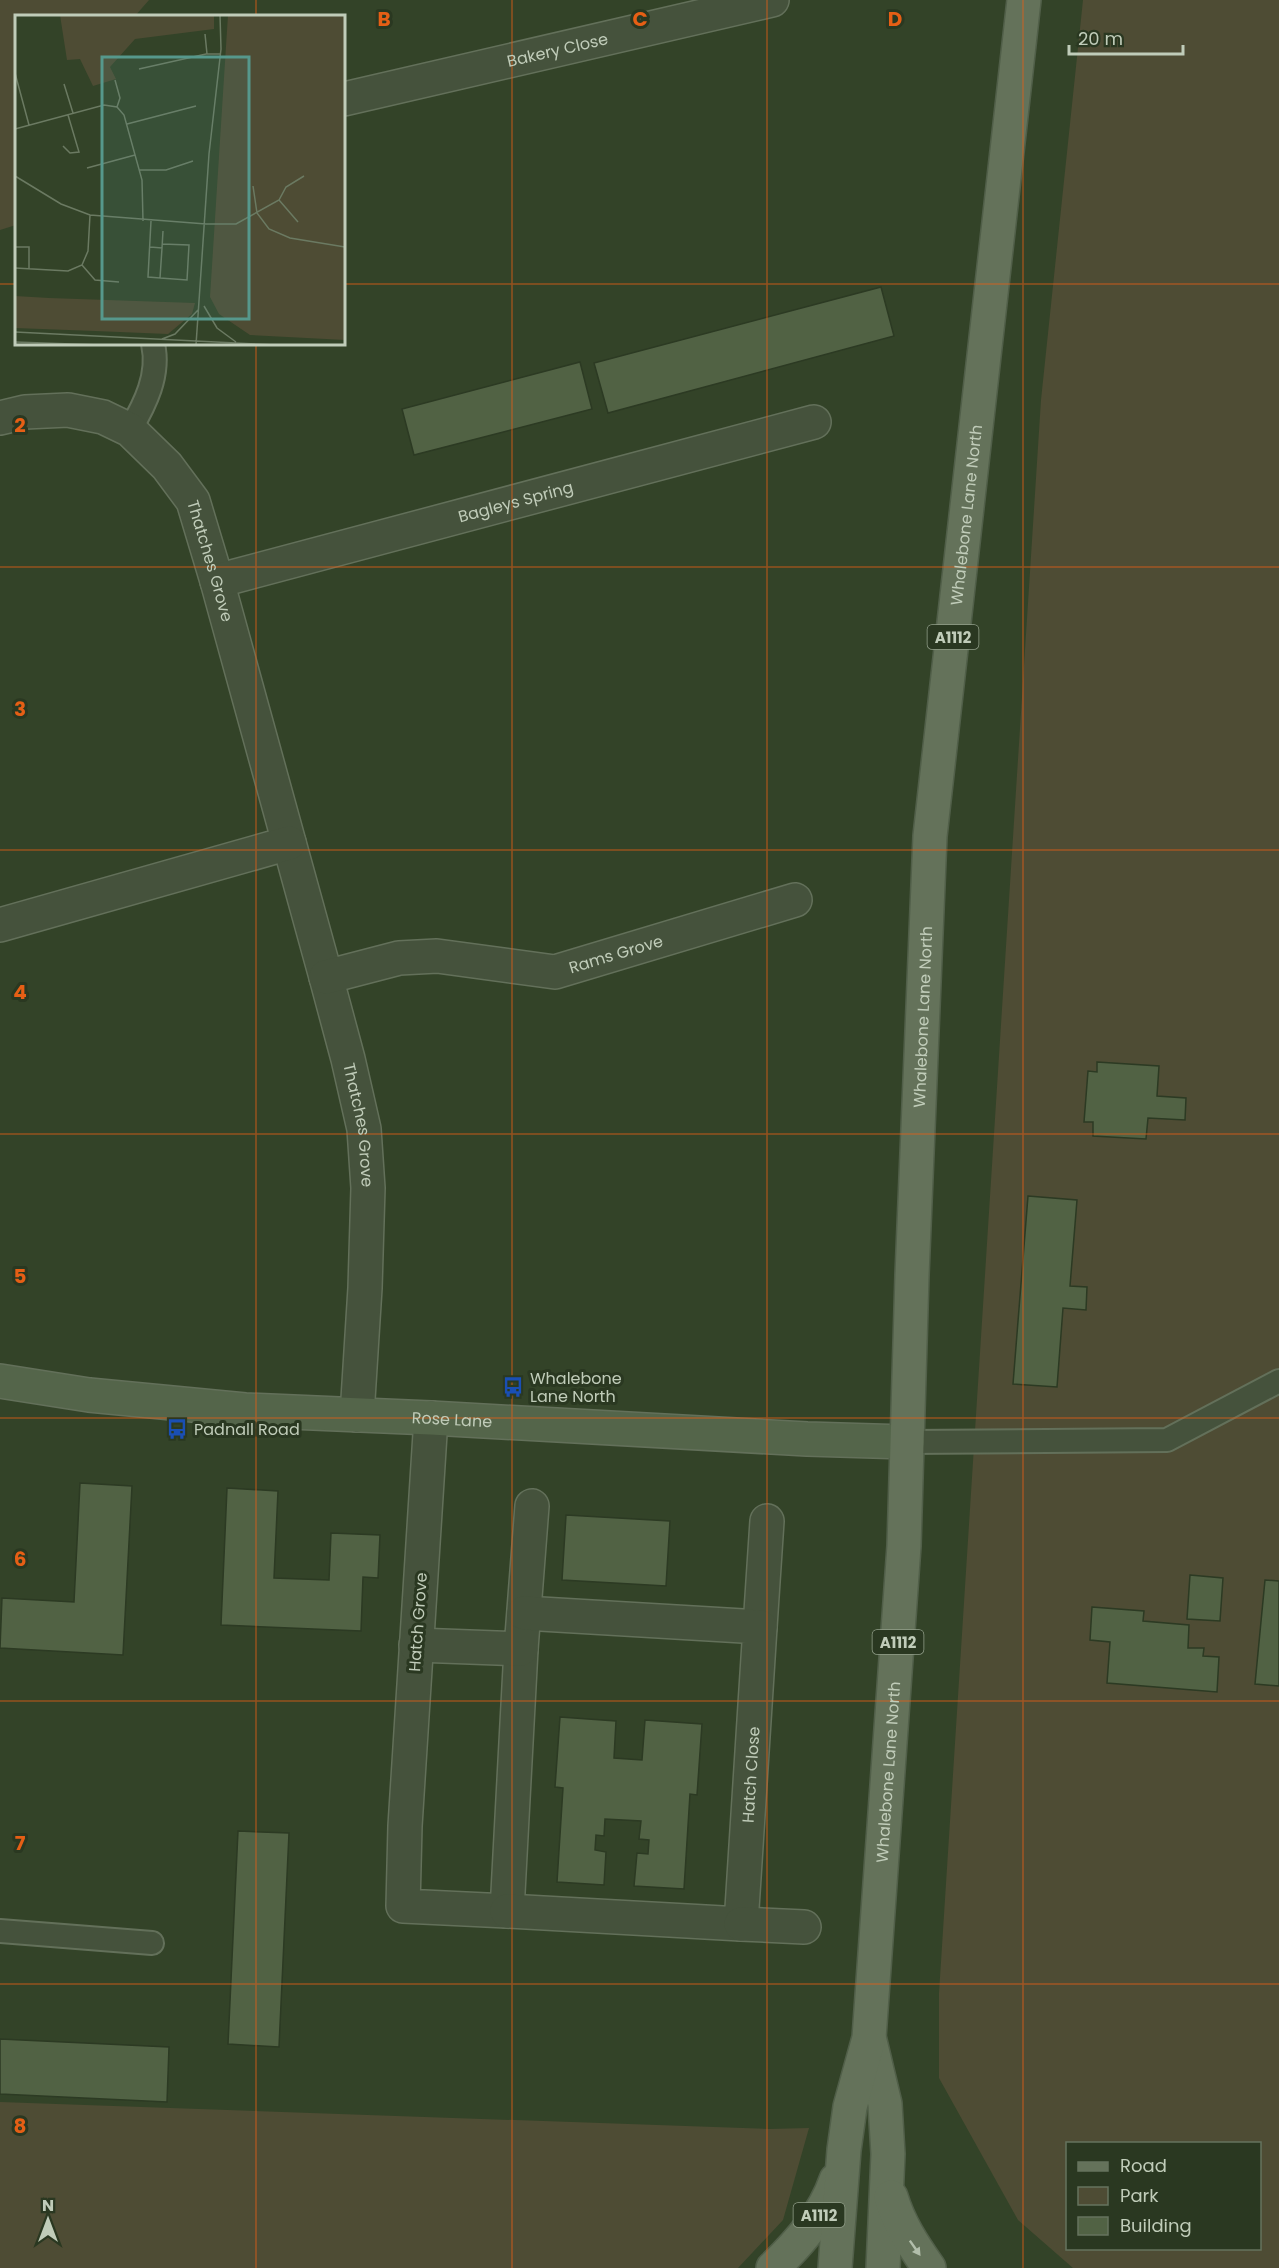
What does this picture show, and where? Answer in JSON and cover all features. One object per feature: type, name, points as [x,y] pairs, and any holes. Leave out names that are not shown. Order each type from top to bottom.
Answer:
[{"type":"main road","name":"Whalebone Lane North","points":[[835,2268],[844,2150],[850,2107],[869,2038],[904,1546],[912,1275],[930,836],[1024,0]]},
{"type":"main road","name":"Whalebone Lane North","points":[[869,2038],[885,2104],[888,2154],[883,2268]]},
{"type":"main road","name":"A1112","points":[[773,2268],[812,2225],[824,2208],[834,2186],[844,2150]]},
{"type":"main road","name":"A1112","points":[[888,2154],[890,2190],[898,2218],[908,2238],[929,2268]]},
{"type":"street","name":"Bakery Close","points":[[345,99],[772,0]]},
{"type":"street","name":"Thatches Grove","points":[[0,418],[24,412],[68,411],[103,417],[130,430],[167,466],[193,501],[326,977],[348,1059],[365,1141],[368,1188],[365,1288],[357,1415]]},
{"type":"street","name":"Bagleys Spring","points":[[217,581],[814,422]]},
{"type":"street","points":[[0,925],[289,843]]},
{"type":"street","name":"Rams Grove","points":[[326,977],[399,958],[437,956],[555,972],[795,900]]},
{"type":"street","name":"Rose Lane","points":[[0,1381],[89,1395],[245,1410],[807,1439],[907,1442]]},
{"type":"street","name":"Hatch Grove","points":[[431,1418],[405,1826],[403,1906],[507,1911]]},
{"type":"street","points":[[532,1506],[521,1649],[507,1911],[804,1927]]},
{"type":"street","name":"Hatch Close","points":[[741,1924],[767,1521]]},
{"type":"street","points":[[524,1613],[760,1628]]},
{"type":"street","points":[[416,1645],[521,1649]]},
{"type":"lane","points":[[130,430],[144,404],[153,379],[155,353],[153,345]]},
{"type":"lane","points":[[907,1442],[1167,1440],[1279,1381]]},
{"type":"lane","points":[[0,1931],[152,1943]]},
{"type":"green space","points":[[0,0],[149,0],[136,15],[15,15],[15,225],[0,230]]},
{"type":"green space","points":[[1083,0],[1279,0],[1279,2268],[1073,2268],[1018,2220],[939,2078],[939,1993],[1041,400]]},
{"type":"green space","points":[[0,2102],[770,2129],[809,2128],[783,2220],[738,2268],[0,2268]]},
{"type":"building","points":[[881,287],[894,336],[608,413],[594,363]]},
{"type":"building","points":[[580,362],[592,409],[414,455],[402,409]]},
{"type":"building","points":[[1097,1062],[1159,1066],[1157,1096],[1186,1098],[1185,1120],[1148,1118],[1146,1139],[1093,1136],[1093,1122],[1084,1122],[1088,1071],[1097,1072]]},
{"type":"building","points":[[1028,1196],[1077,1200],[1070,1286],[1087,1287],[1086,1310],[1063,1308],[1057,1387],[1013,1384]]},
{"type":"building","points":[[80,1483],[132,1486],[123,1655],[0,1648],[2,1598],[74,1602]]},
{"type":"building","points":[[227,1488],[278,1491],[274,1578],[329,1580],[331,1533],[380,1535],[378,1578],[363,1577],[361,1631],[221,1625]]},
{"type":"building","points":[[566,1515],[670,1521],[666,1586],[562,1580]]},
{"type":"building","points":[[1190,1575],[1223,1578],[1220,1621],[1187,1619]]},
{"type":"building","points":[[1265,1580],[1279,1581],[1279,1686],[1255,1684]]},
{"type":"building","points":[[1092,1607],[1144,1611],[1143,1621],[1189,1625],[1188,1648],[1204,1648],[1203,1656],[1219,1657],[1217,1692],[1107,1683],[1110,1642],[1090,1640]]},
{"type":"building","points":[[560,1717],[616,1721],[614,1758],[642,1760],[645,1720],[702,1724],[697,1795],[690,1794],[684,1889],[634,1886],[637,1853],[648,1854],[649,1840],[639,1839],[641,1821],[605,1819],[604,1836],[596,1835],[595,1850],[606,1852],[604,1885],[557,1882],[563,1788],[555,1787]]},
{"type":"building","points":[[238,1831],[289,1833],[279,2047],[228,2044]]},
{"type":"building","points":[[0,2039],[169,2047],[167,2102],[0,2094]]},
{"type":"place","name":"Whalebone Lane North","points":[[513,1387]]},
{"type":"place","name":"Padnall Road","points":[[177,1429]]}]
